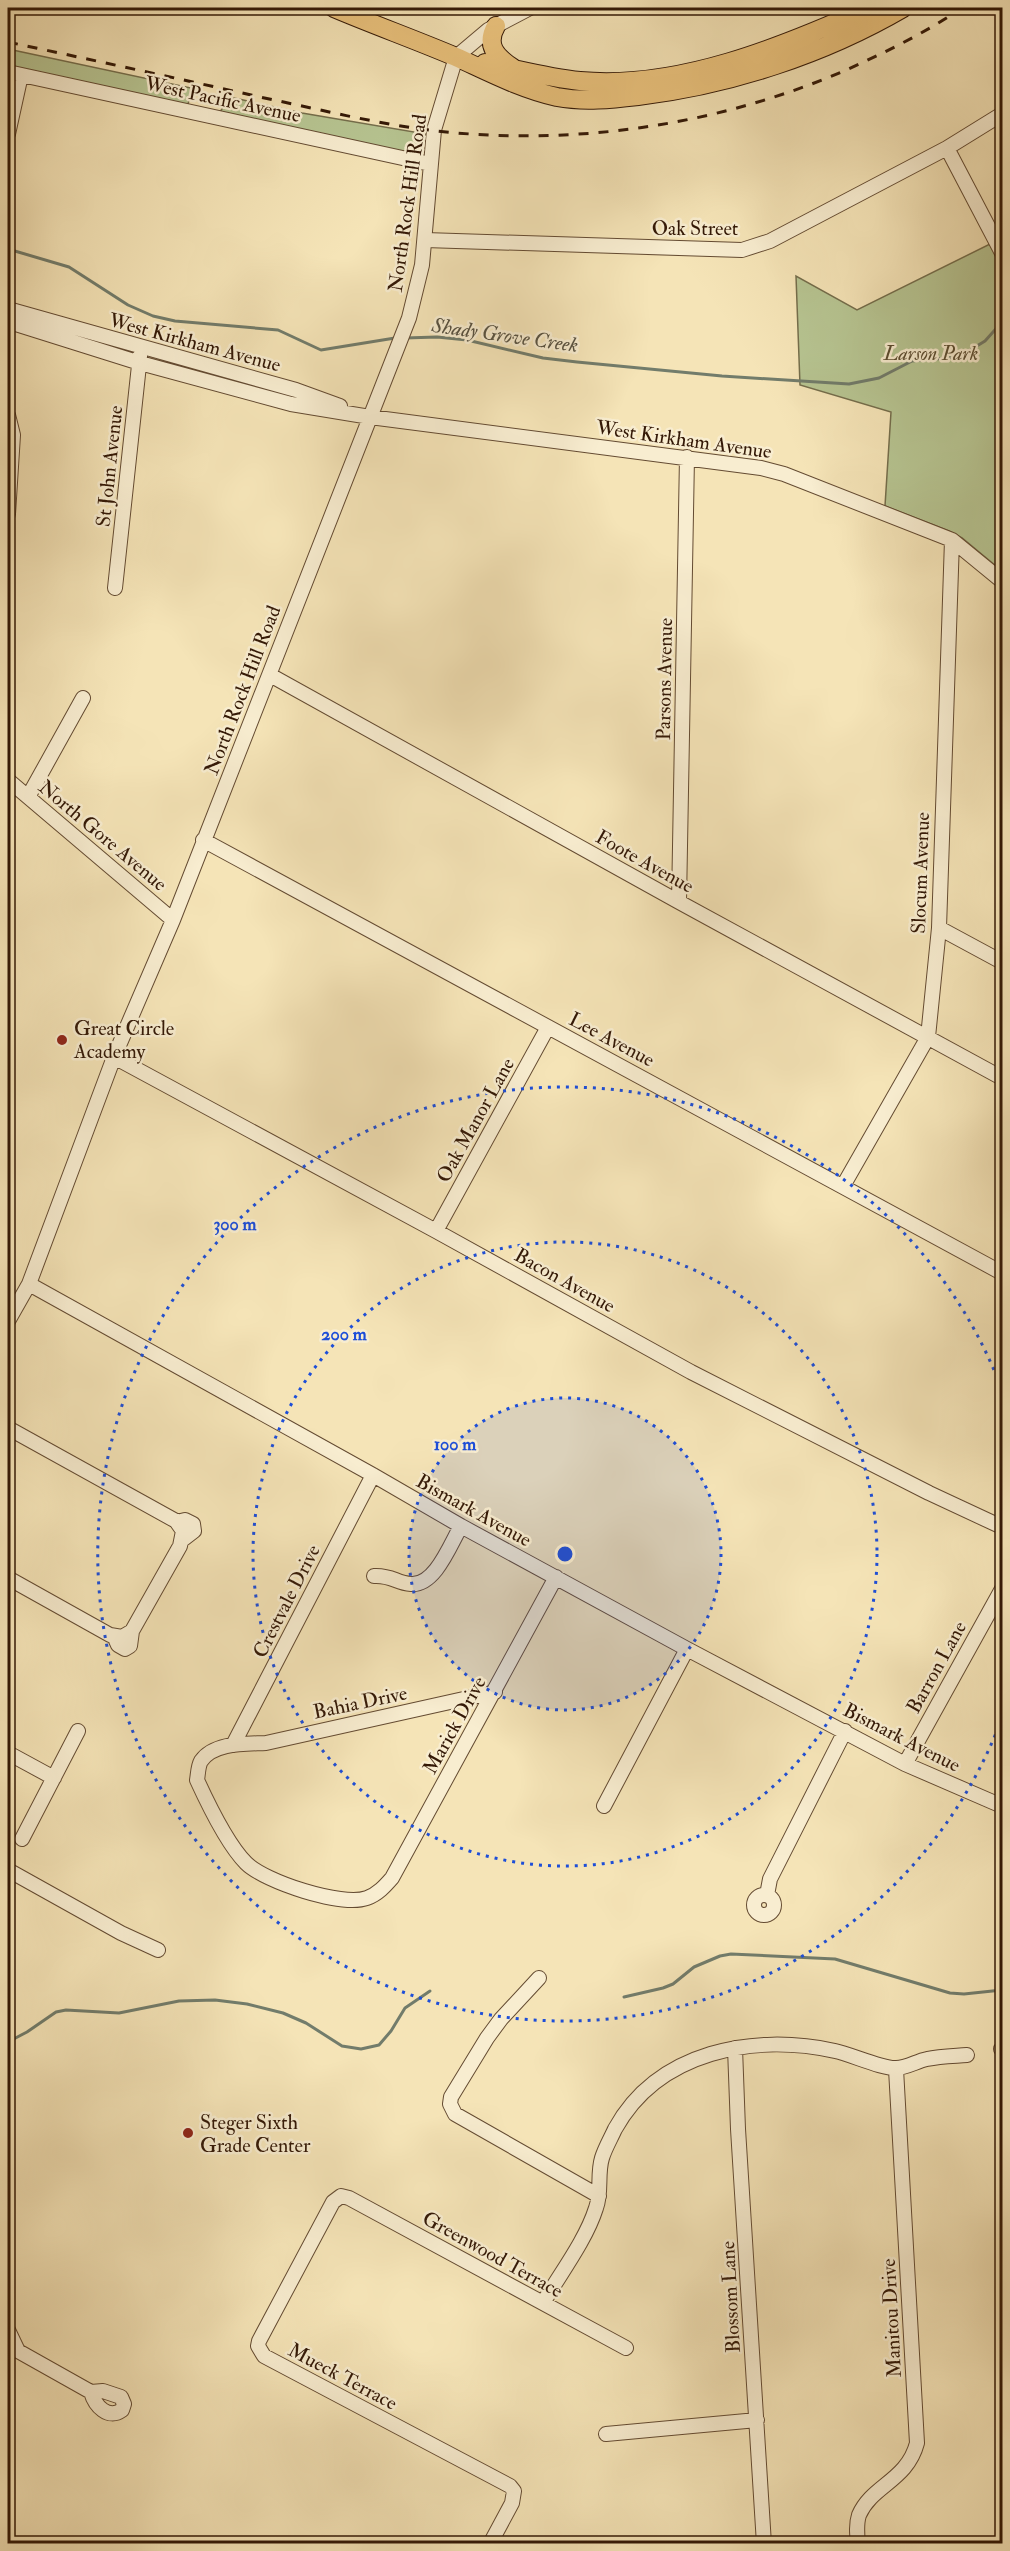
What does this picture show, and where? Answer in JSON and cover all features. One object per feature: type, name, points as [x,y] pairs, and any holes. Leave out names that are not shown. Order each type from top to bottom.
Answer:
[{"type":"main road","points":[[334,8],[456,57],[502,79],[558,97],[611,99],[684,89],[757,71],[851,35],[903,8]]},
{"type":"main road","points":[[456,57],[579,81],[634,81],[729,62],[778,46],[868,8]]},
{"type":"main road","points":[[496,26],[491,36],[492,48],[504,62],[514,69]]},
{"type":"street","points":[[456,57],[476,39],[530,8]]},
{"type":"street","name":"North Rock Hill Road","points":[[8,1322],[29,1284],[114,1057],[173,920],[406,326],[419,283],[425,240],[430,164],[438,111],[456,57]]},
{"type":"street","points":[[8,134],[14,74]]},
{"type":"street","name":"West Pacific Avenue","points":[[14,74],[430,164]]},
{"type":"street","name":"Oak Street","points":[[425,240],[742,250],[770,242],[947,148],[1002,114]]},
{"type":"street","points":[[947,148],[1002,253]]},
{"type":"street","name":"West Kirkham Avenue","points":[[8,309],[296,390],[370,417]]},
{"type":"street","name":"West Kirkham Avenue","points":[[8,325],[16,324],[140,363],[291,405],[761,468],[784,474],[952,540],[1002,581]]},
{"type":"street","name":"St John Avenue","points":[[115,588],[141,348]]},
{"type":"street","points":[[8,416],[13,435],[8,514]]},
{"type":"street","name":"Parsons Avenue","points":[[680,902],[687,457]]},
{"type":"street","name":"Slocum Avenue","points":[[843,1186],[928,1037],[939,928],[952,540]]},
{"type":"street","name":"Foote Avenue","points":[[270,675],[1002,1078]]},
{"type":"street","points":[[28,797],[83,698]]},
{"type":"street","name":"North Gore Avenue","points":[[8,780],[173,920]]},
{"type":"street","name":"Lee Avenue","points":[[203,840],[1002,1273]]},
{"type":"street","points":[[939,928],[1002,962]]},
{"type":"street","name":"Oak Manor Lane","points":[[436,1231],[548,1027]]},
{"type":"street","name":"Bacon Avenue","points":[[114,1057],[691,1372],[929,1493],[1002,1527]]},
{"type":"street","name":"Bismark Avenue","points":[[29,1284],[461,1526],[687,1649],[905,1764],[1002,1806]]},
{"type":"street","points":[[8,1428],[180,1531],[123,1635],[8,1578]]},
{"type":"street","name":"Crestvale Drive","points":[[233,1745],[373,1475]]},
{"type":"street","points":[[374,1576],[387,1575],[408,1584],[421,1584],[433,1576],[461,1526]]},
{"type":"street","name":"Marick Drive","points":[[233,1745],[217,1749],[201,1761],[196,1780],[231,1842],[246,1863],[264,1876],[276,1881],[334,1898],[351,1901],[368,1898],[383,1889],[392,1878],[556,1577]]},
{"type":"street","name":"Barron Lane","points":[[905,1764],[998,1604],[1002,1589]]},
{"type":"street","points":[[604,1806],[687,1649]]},
{"type":"street","name":"Bahia Drive","points":[[233,1745],[266,1743],[495,1692]]},
{"type":"street","points":[[22,1839],[78,1731]]},
{"type":"street","points":[[767,1895],[770,1879],[845,1731]]},
{"type":"street","points":[[8,1754],[54,1778]]},
{"type":"street","points":[[8,1870],[121,1933],[158,1950]]},
{"type":"street","points":[[539,1978],[501,2019],[487,2038],[451,2097],[450,2104],[455,2114],[599,2196]]},
{"type":"street","points":[[543,2303],[587,2227],[599,2196],[602,2158],[615,2130],[634,2101],[671,2070],[699,2056],[735,2048],[791,2046],[834,2051],[896,2068],[926,2059],[967,2055]]},
{"type":"street","name":"Blossom Lane","points":[[735,2048],[764,2544]]},
{"type":"street","name":"Manitou Drive","points":[[858,2544],[857,2530],[862,2510],[906,2468],[913,2458],[917,2443],[896,2068]]},
{"type":"street","name":"Greenwood Terrace","points":[[341,2196],[350,2198],[626,2348]]},
{"type":"street","name":"Mueck Terrace","points":[[341,2196],[333,2202],[262,2333],[258,2346],[260,2351],[264,2356],[510,2486],[514,2491],[512,2503],[490,2544]]},
{"type":"street","points":[[8,2330],[11,2348],[91,2392]]},
{"type":"street","points":[[606,2434],[757,2420]]},
{"type":"green space","points":[[8,49],[191,88],[188,105],[8,67]]},
{"type":"green space","points":[[234,98],[302,113],[426,134],[423,146],[413,154],[220,112],[225,104]]},
{"type":"green space","name":"Larson Park","points":[[990,244],[1002,265],[1002,571],[962,538],[885,506],[891,412],[800,385],[796,276],[857,310]]},
{"type":"waterway","name":"Shady Grove Creek","points":[[8,249],[69,267],[128,305],[153,316],[175,321],[278,330],[321,350],[395,338]]},
{"type":"waterway","name":"Shady Grove Creek","points":[[405,338],[437,337],[467,340],[543,358],[577,362],[722,376],[849,384],[879,378],[912,361],[959,357],[985,341],[1002,322]]},
{"type":"waterway","points":[[624,1997],[673,1984],[694,1967],[731,1954],[835,1959],[950,1993],[964,1994],[1002,1990]]},
{"type":"waterway","points":[[8,2042],[56,2012],[66,2010],[119,2013],[179,2001],[215,2000],[247,2004],[283,2013],[306,2023],[342,2046],[361,2049],[379,2045],[405,2008],[430,1991]]},
{"type":"railway","points":[[8,42],[392,124],[436,131],[540,136],[644,127],[745,106],[844,71],[934,26],[962,8]]},
{"type":"place","name":"Great Circle Academy","points":[[62,1040]]},
{"type":"place","name":"Steger Sixth Grade Center","points":[[188,2133]]}]
